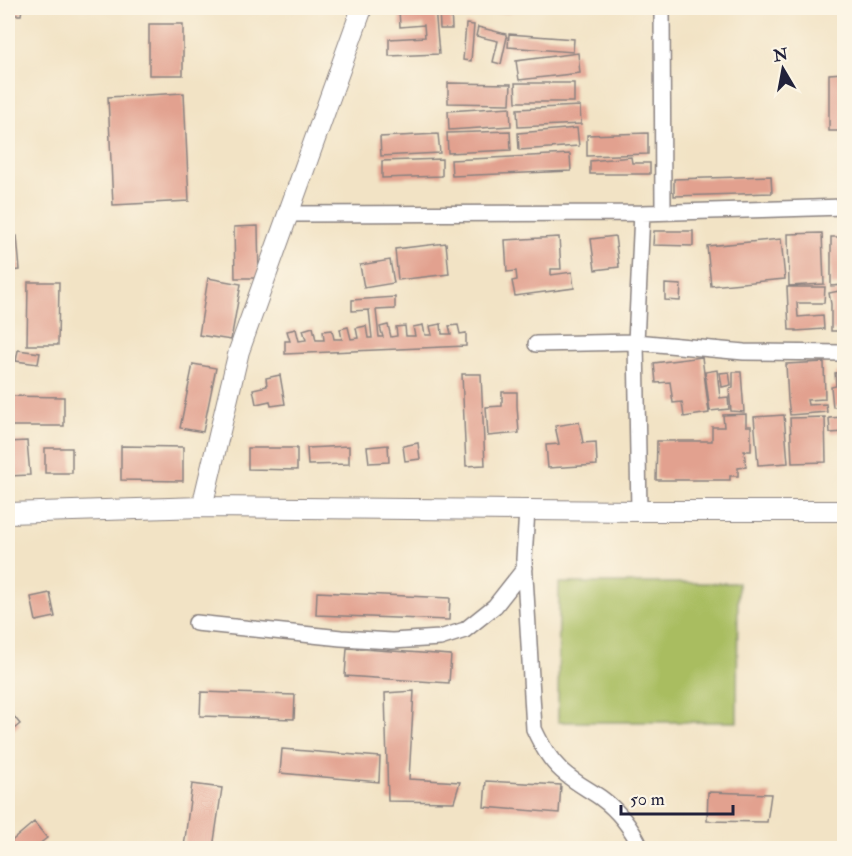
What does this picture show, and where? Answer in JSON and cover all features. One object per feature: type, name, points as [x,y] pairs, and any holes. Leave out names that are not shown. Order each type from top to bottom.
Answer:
[{"type":"street","points":[[202,507],[239,351],[362,8]]},
{"type":"street","points":[[662,8],[663,212]]},
{"type":"street","points":[[289,214],[642,213],[844,207]]},
{"type":"street","points":[[639,511],[636,342],[642,213]]},
{"type":"street","points":[[536,344],[636,342],[744,352],[844,352]]},
{"type":"street","points":[[8,513],[202,507],[844,511]]},
{"type":"street","points":[[527,510],[525,568],[534,729],[545,752],[563,772],[602,799],[623,818],[641,849]]},
{"type":"street","points":[[196,624],[340,638],[392,640],[440,638],[465,630],[495,606],[525,568]]},
{"type":"green space","points":[[559,583],[738,583],[737,722],[558,722]]},
{"type":"building","points":[[8,8],[22,8],[21,15],[8,15]]},
{"type":"building","points":[[435,8],[439,54],[389,56],[389,39],[425,37],[424,25],[400,27],[399,10]]},
{"type":"building","points":[[439,8],[451,8],[452,29],[440,29]]},
{"type":"building","points":[[474,8],[511,8],[511,13],[474,13]]},
{"type":"building","points":[[149,24],[183,24],[183,75],[149,75]]},
{"type":"building","points":[[466,24],[474,25],[471,61],[463,60]]},
{"type":"building","points":[[478,27],[506,34],[501,64],[493,62],[498,41],[476,36]]},
{"type":"building","points":[[509,34],[574,39],[573,52],[508,47]]},
{"type":"building","points":[[578,53],[580,73],[519,80],[516,61]]},
{"type":"building","points":[[844,73],[844,131],[829,131],[829,74]]},
{"type":"building","points":[[448,83],[511,84],[510,104],[448,103]]},
{"type":"building","points":[[515,83],[574,83],[574,102],[516,102]]},
{"type":"building","points":[[184,93],[189,201],[113,205],[108,97]]},
{"type":"building","points":[[580,106],[581,124],[518,127],[517,109]]},
{"type":"building","points":[[510,107],[511,126],[449,130],[448,111]]},
{"type":"building","points":[[577,128],[579,146],[519,150],[518,133]]},
{"type":"building","points":[[510,131],[511,150],[448,153],[447,133]]},
{"type":"building","points":[[648,133],[648,154],[587,156],[587,135]]},
{"type":"building","points":[[438,134],[440,153],[381,156],[380,137]]},
{"type":"building","points":[[570,154],[571,171],[452,176],[451,160]]},
{"type":"building","points":[[631,157],[632,163],[650,163],[650,174],[590,174],[590,161]]},
{"type":"building","points":[[442,159],[442,176],[382,178],[382,161]]},
{"type":"building","points":[[771,176],[772,193],[674,196],[674,179]]},
{"type":"building","points":[[258,226],[259,278],[235,278],[234,227]]},
{"type":"building","points":[[654,231],[693,231],[693,246],[653,245]]},
{"type":"building","points":[[822,233],[824,284],[789,286],[788,234]]},
{"type":"building","points":[[17,236],[20,270],[8,271],[8,237]]},
{"type":"building","points":[[615,236],[619,267],[595,270],[591,239]]},
{"type":"building","points":[[559,237],[561,269],[551,269],[551,275],[572,272],[574,288],[515,296],[512,281],[517,280],[516,271],[507,272],[505,240]]},
{"type":"building","points":[[831,237],[844,237],[844,285],[831,286]]},
{"type":"building","points":[[781,239],[785,279],[711,286],[707,246]]},
{"type":"building","points":[[446,243],[449,274],[398,280],[395,249]]},
{"type":"building","points":[[390,260],[394,283],[364,288],[360,265]]},
{"type":"building","points":[[208,278],[241,284],[231,340],[199,335]]},
{"type":"building","points":[[28,282],[59,282],[58,345],[27,345]]},
{"type":"building","points":[[665,284],[681,285],[680,301],[665,300]]},
{"type":"building","points":[[787,287],[825,287],[824,303],[797,303],[798,317],[823,315],[824,329],[789,330]]},
{"type":"building","points":[[844,290],[844,331],[831,331],[829,293]]},
{"type":"building","points":[[395,297],[395,309],[376,310],[379,337],[383,337],[380,327],[388,325],[391,337],[397,336],[396,327],[405,326],[406,336],[415,336],[413,327],[423,325],[425,335],[432,335],[430,326],[441,324],[442,334],[451,334],[449,326],[458,325],[460,334],[466,333],[466,346],[285,354],[285,341],[290,341],[287,331],[296,329],[299,341],[306,340],[303,330],[313,327],[316,340],[324,340],[323,331],[332,330],[334,339],[342,339],[340,329],[348,327],[351,339],[358,338],[356,328],[366,326],[368,338],[372,338],[369,310],[352,311],[352,300]]},
{"type":"building","points":[[8,304],[13,305],[9,340],[8,340]]},
{"type":"building","points":[[18,350],[40,353],[38,364],[16,361]]},
{"type":"building","points":[[702,357],[709,413],[684,417],[682,402],[673,403],[670,382],[656,383],[654,363]]},
{"type":"building","points":[[824,362],[825,399],[807,400],[808,405],[826,404],[827,412],[790,415],[786,364]]},
{"type":"building","points":[[193,364],[216,368],[203,432],[180,428]]},
{"type":"building","points":[[717,370],[720,398],[728,397],[729,409],[710,411],[705,372]]},
{"type":"building","points":[[729,372],[731,385],[722,387],[720,373]]},
{"type":"building","points":[[733,372],[741,372],[744,412],[731,411],[729,389],[733,388]]},
{"type":"building","points":[[844,372],[844,406],[833,407],[831,387],[836,386],[835,373]]},
{"type":"building","points":[[462,374],[481,374],[485,465],[466,466]]},
{"type":"building","points":[[280,375],[285,404],[271,406],[270,401],[256,404],[253,389],[267,386],[266,378]]},
{"type":"building","points":[[502,392],[517,392],[519,433],[488,436],[486,407],[502,406]]},
{"type":"building","points":[[8,396],[64,397],[64,426],[8,426]]},
{"type":"building","points":[[746,414],[746,426],[751,426],[751,451],[744,451],[746,467],[738,468],[738,476],[730,476],[730,480],[656,480],[657,441],[712,441],[712,427],[724,427],[723,415]]},
{"type":"building","points":[[784,415],[788,463],[758,465],[754,417]]},
{"type":"building","points":[[825,417],[826,462],[792,463],[790,418]]},
{"type":"building","points":[[844,417],[844,432],[830,433],[829,418]]},
{"type":"building","points":[[579,422],[583,443],[596,442],[597,465],[548,468],[546,445],[559,444],[555,426]]},
{"type":"building","points":[[27,441],[30,475],[8,476],[8,442]]},
{"type":"building","points":[[418,443],[420,459],[405,461],[403,446]]},
{"type":"building","points":[[388,445],[389,462],[369,463],[367,447]]},
{"type":"building","points":[[121,446],[183,447],[183,481],[121,480]]},
{"type":"building","points":[[349,446],[349,464],[308,465],[307,448]]},
{"type":"building","points":[[45,448],[72,448],[72,473],[45,473]]},
{"type":"building","points":[[248,448],[297,448],[297,470],[248,469]]},
{"type":"building","points":[[317,592],[450,598],[449,620],[316,615]]},
{"type":"building","points":[[50,593],[55,617],[36,621],[31,597]]},
{"type":"building","points":[[347,648],[451,655],[449,683],[345,676]]},
{"type":"building","points":[[414,691],[409,779],[460,782],[454,802],[388,801],[385,693]]},
{"type":"building","points":[[201,692],[295,695],[294,719],[200,716]]},
{"type":"building","points":[[8,709],[20,724],[8,734]]},
{"type":"building","points":[[282,749],[380,757],[379,782],[280,773]]},
{"type":"building","points":[[486,781],[561,785],[559,813],[484,807]]},
{"type":"building","points":[[192,784],[222,788],[213,848],[184,847]]},
{"type":"building","points":[[708,792],[771,794],[767,822],[707,821]]},
{"type":"building","points":[[34,822],[47,838],[34,848],[8,848],[8,844]]}]
